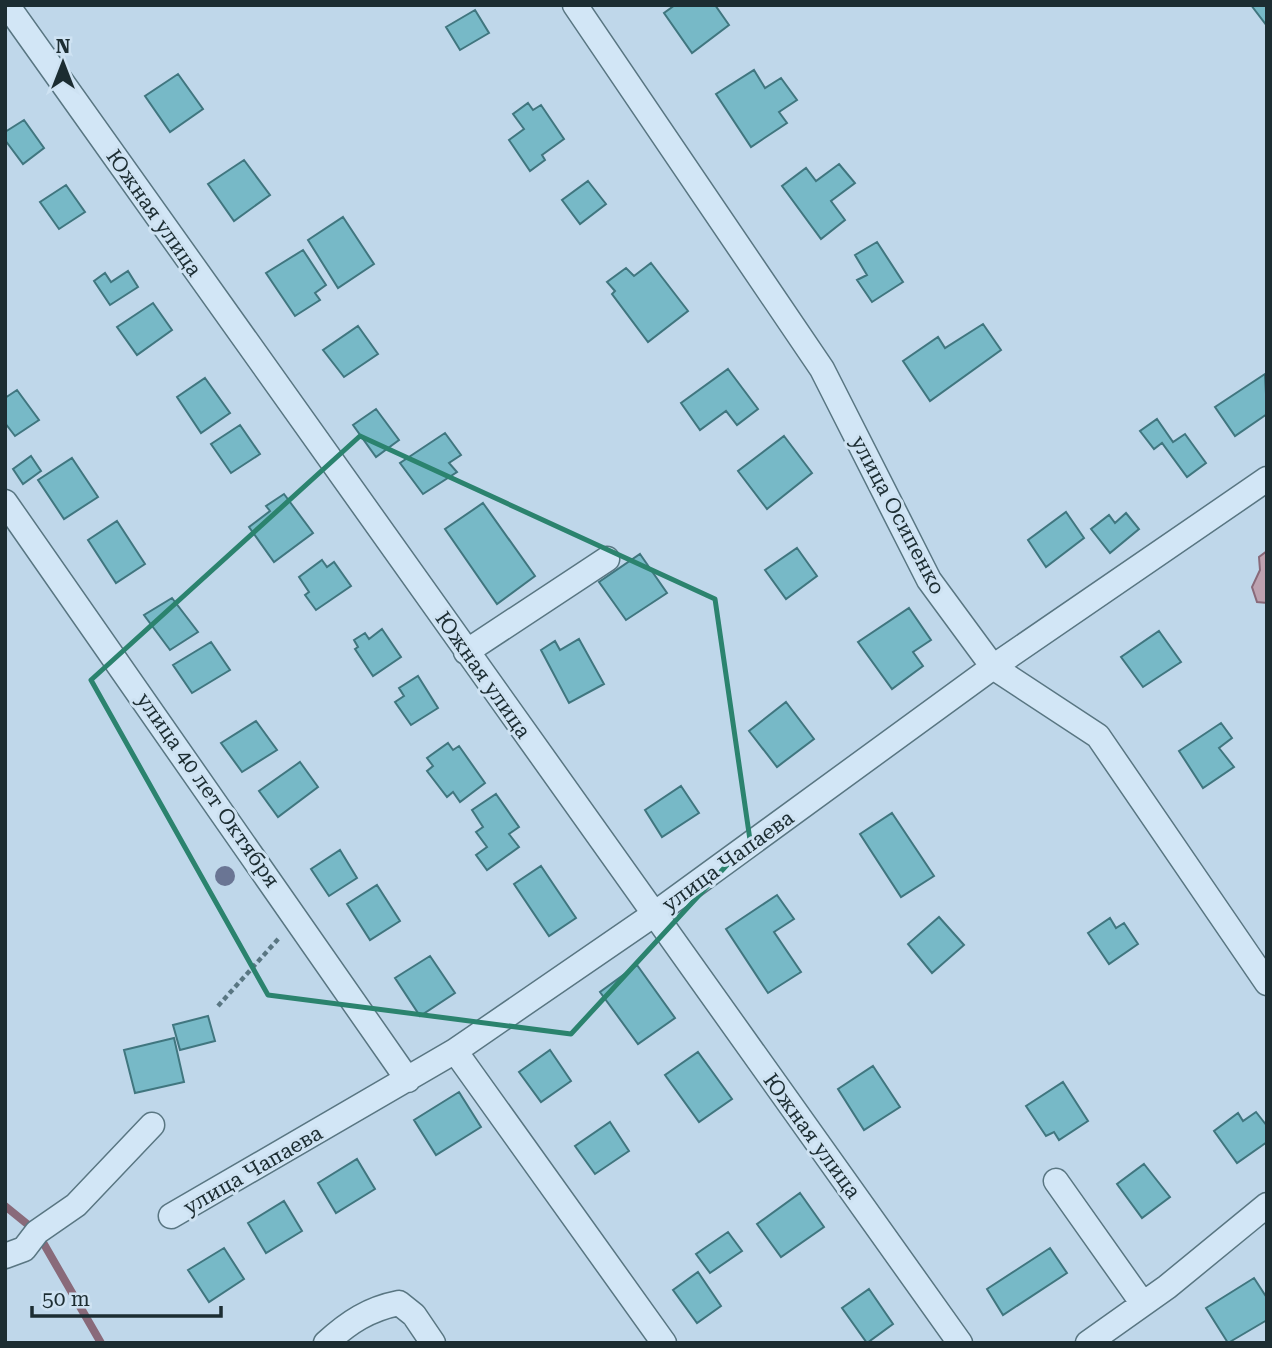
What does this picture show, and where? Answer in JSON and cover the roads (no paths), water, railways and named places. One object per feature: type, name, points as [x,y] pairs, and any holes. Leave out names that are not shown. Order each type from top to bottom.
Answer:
[{"type":"street","name":"Южная улица","points":[[7,5],[960,1343]]},
{"type":"street","name":"улица Осипенко","points":[[575,5],[822,369],[929,580],[993,667],[1098,736],[1267,983]]},
{"type":"street","name":"улица Чапаева","points":[[171,1216],[455,1051],[653,915],[993,667],[1267,479]]},
{"type":"street","name":"улица 40 лет Октября","points":[[5,502],[297,916],[408,1080]]},
{"type":"street","points":[[466,652],[607,559]]},
{"type":"street","points":[[455,1051],[664,1343]]},
{"type":"street","points":[[5,1256],[24,1249],[37,1232],[76,1205],[152,1125]]},
{"type":"street","points":[[1056,1181],[1143,1304]]},
{"type":"street","points":[[1088,1343],[1143,1304],[1267,1205]]},
{"type":"street","points":[[327,1343],[349,1322],[378,1307],[399,1303],[414,1315],[433,1343]]},
{"type":"waterway","points":[[5,1206],[37,1232],[101,1343]]}]
